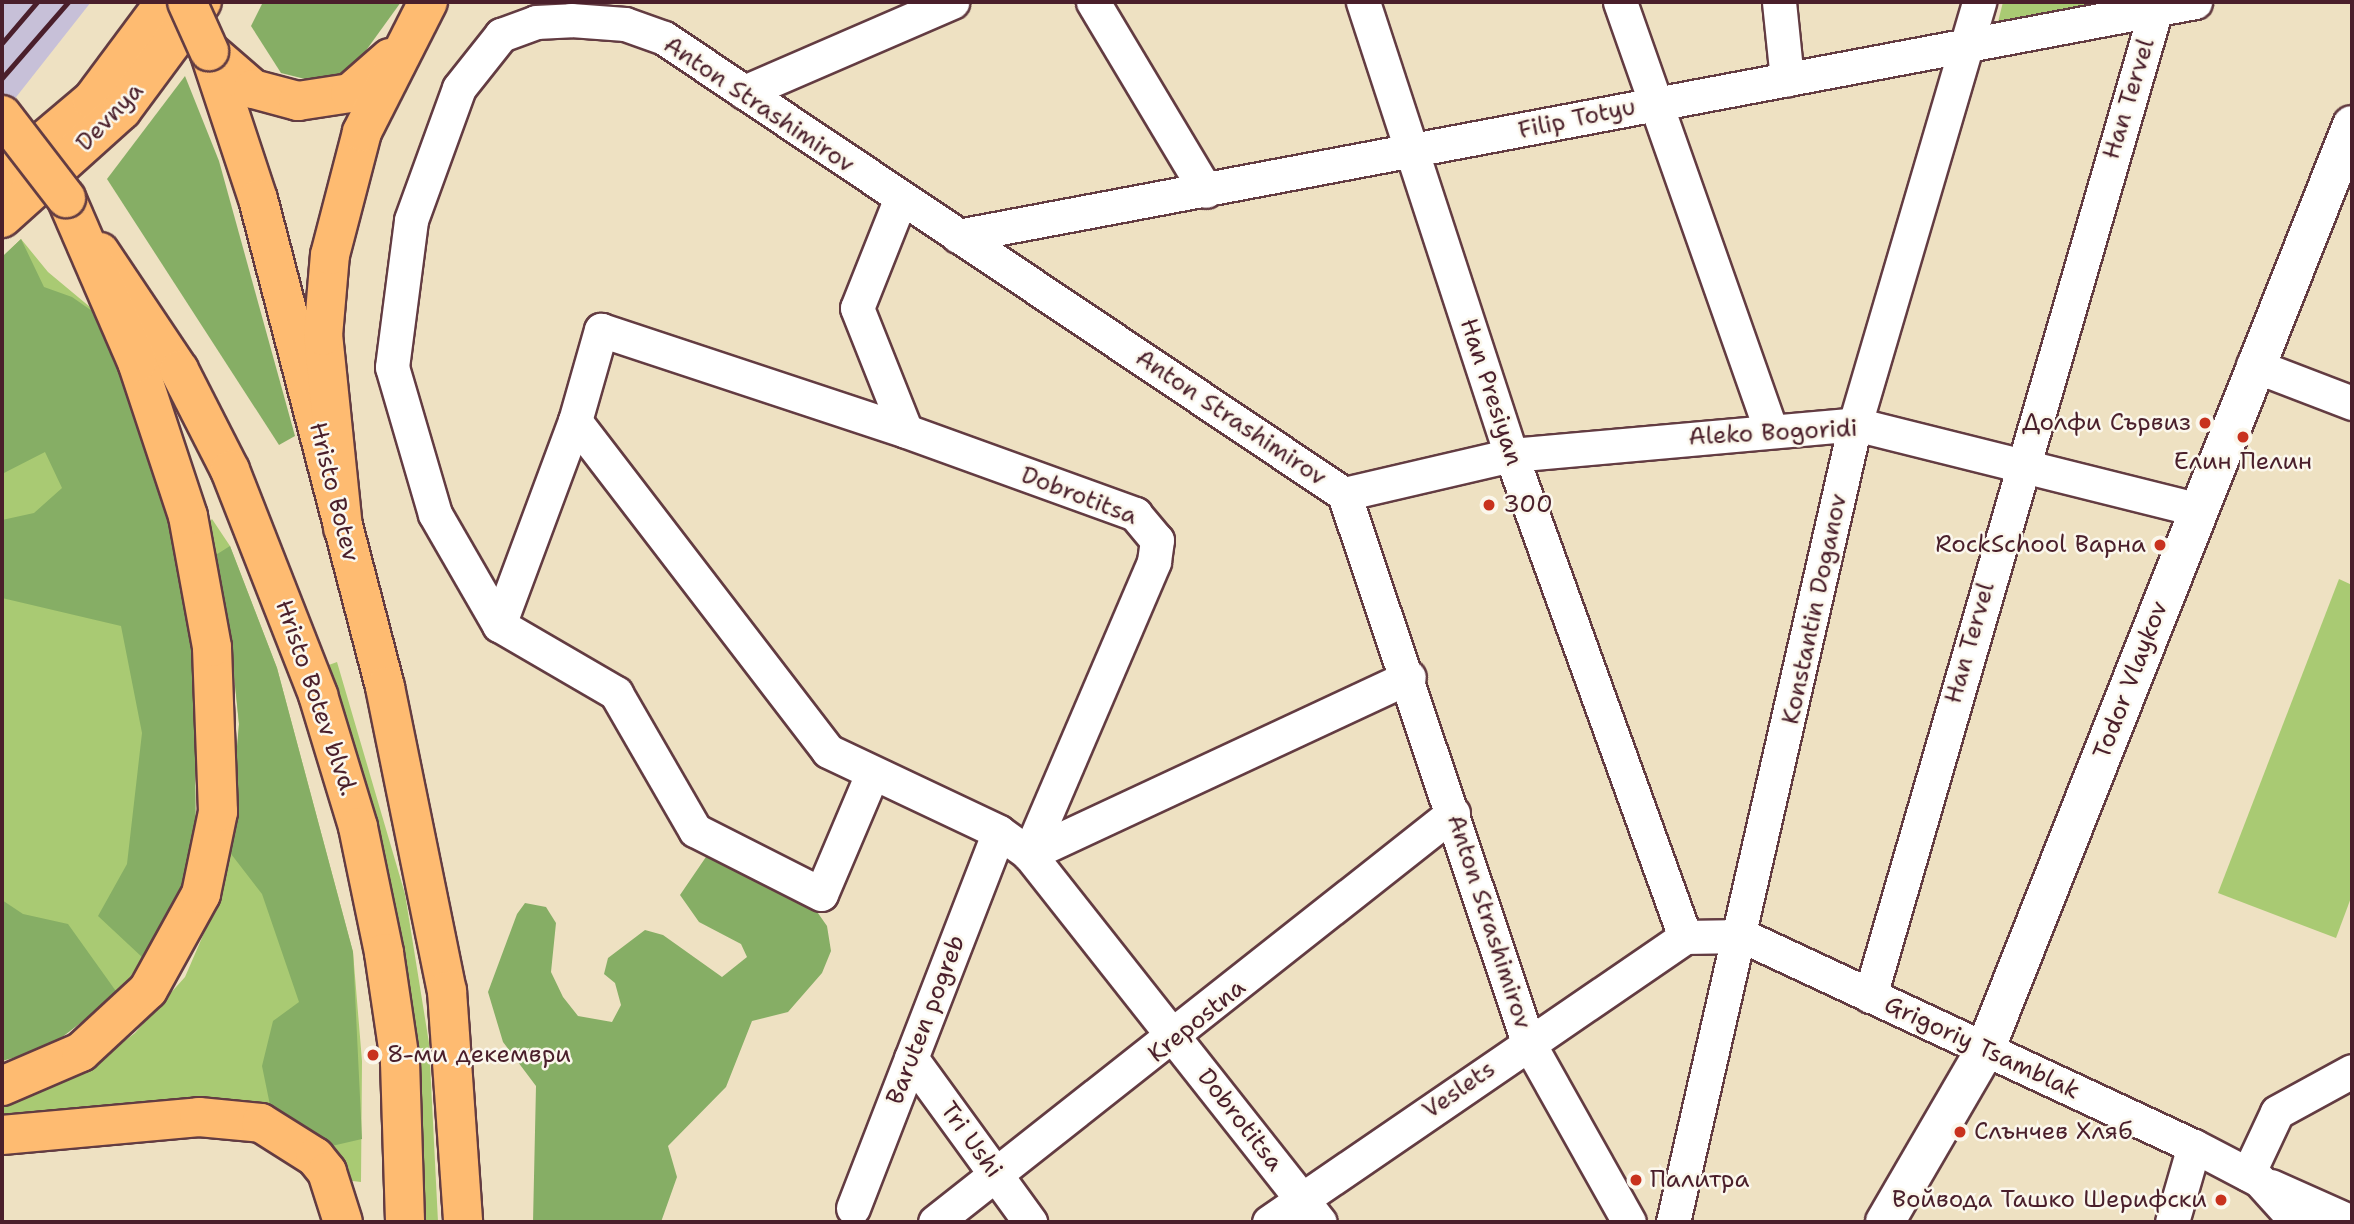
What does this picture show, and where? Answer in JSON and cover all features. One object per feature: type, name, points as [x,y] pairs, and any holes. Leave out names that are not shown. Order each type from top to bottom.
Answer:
[{"type":"main road","name":"Devnya","points":[[2,176],[106,85],[165,2]]},
{"type":"main road","name":"Hristo Botev","points":[[187,2],[209,51],[258,199],[385,687],[447,991],[463,1222]]},
{"type":"main road","name":"Devnya","points":[[2,218],[122,110],[202,2]]},
{"type":"main road","points":[[343,528],[323,336],[326,282],[351,167],[399,50],[428,2]]},
{"type":"main road","points":[[209,51],[264,95],[311,101],[349,93],[399,50]]},
{"type":"main road","name":"Hristo Botev blvd.","points":[[2,115],[73,210],[179,370],[230,470],[318,695],[358,827],[384,953],[401,1082],[405,1222]]},
{"type":"main road","points":[[2,1086],[80,1052],[148,990],[201,894],[218,812],[212,647],[188,516],[137,362],[73,210]]},
{"type":"main road","points":[[2,1135],[199,1117],[261,1123],[294,1139],[321,1165],[343,1222]]},
{"type":"street","points":[[744,92],[953,2]]},
{"type":"street","points":[[1093,2],[1206,191]]},
{"type":"street","name":"Han Presiyan","points":[[1363,2],[1511,455],[1685,937]]},
{"type":"street","points":[[1620,2],[1770,428]]},
{"type":"street","points":[[1779,2],[1787,80]]},
{"type":"street","name":"Konstantin Doganov","points":[[1673,1222],[1743,936],[1855,424],[1979,2]]},
{"type":"street","name":"Filip Totyu","points":[[958,236],[1412,154],[1655,103],[1967,49],[2195,2]]},
{"type":"street","name":"Han Tervel","points":[[1870,996],[2021,462],[2156,9]]},
{"type":"street","name":"Anton Strashimirov","points":[[872,774],[821,894],[695,830],[616,693],[499,625],[435,514],[393,367],[411,220],[459,89],[501,35],[536,22],[571,20],[625,24],[664,38],[900,200],[1344,494],[1409,677],[1528,1042],[1629,1222]]},
{"type":"street","name":"Todor Vlaykov","points":[[1885,1222],[1985,1050],[2253,365],[2352,125]]},
{"type":"street","points":[[900,200],[857,308],[906,431]]},
{"type":"street","name":"Dobrotitsa","points":[[499,625],[575,421],[596,336],[608,329],[906,431],[1135,514],[1157,540],[1154,562],[1030,854]]},
{"type":"street","points":[[2253,365],[2352,403]]},
{"type":"street","name":"Dobrotitsa","points":[[575,421],[828,751],[999,832],[1030,854],[1311,1210]]},
{"type":"street","name":"Aleko Bogoridi","points":[[1344,494],[1511,455],[1770,428],[1855,424],[2021,462],[2197,509]]},
{"type":"street","points":[[1030,854],[1409,677]]},
{"type":"street","name":"Krepostna","points":[[935,1222],[999,1177],[1453,813]]},
{"type":"street","name":"Baruten pogreb","points":[[853,1208],[999,832]]},
{"type":"street","name":"Grigoriy Tsamblak","points":[[1685,937],[1743,936],[2194,1146],[2253,1177],[2297,1222]]},
{"type":"street","name":"Veslets","points":[[1269,1222],[1311,1210],[1528,1042],[1685,937]]},
{"type":"street","name":"Tri Ushi","points":[[911,1059],[1030,1222]]},
{"type":"street","points":[[2352,1071],[2277,1112],[2253,1177],[2352,1222]]},
{"type":"street","points":[[2172,1222],[2194,1146]]},
{"type":"shaded area","points":[[2,2],[91,2],[2,115]]},
{"type":"green space","points":[[263,2],[401,2],[349,74],[309,80],[281,73],[251,26]]},
{"type":"green space","points":[[2003,2],[2112,2],[1997,26]]},
{"type":"green space","points":[[185,76],[219,161],[295,436],[279,445],[107,179]]},
{"type":"green space","points":[[21,239],[48,272],[108,322],[169,922],[118,994],[2,1061],[2,257]]},
{"type":"green space","points":[[21,239],[44,287],[72,297],[108,322],[173,526],[194,647],[196,844],[169,922],[143,958],[98,916],[127,864],[142,733],[121,626],[2,598],[2,520],[34,513],[62,488],[45,452],[2,474],[2,257]]},
{"type":"green space","points":[[212,519],[230,546],[277,668],[353,952],[362,1061],[361,1182],[344,1180],[289,1120],[2,1120],[2,1100],[80,1075],[135,1033],[185,977],[214,910],[232,827],[239,724],[229,626],[203,528]]},
{"type":"green space","points":[[230,546],[277,668],[353,952],[362,1139],[323,1148],[272,1115],[262,1066],[273,1021],[299,1002],[262,894],[228,850],[239,724],[229,626],[211,558]]},
{"type":"green space","points":[[2339,579],[2352,585],[2352,895],[2336,938],[2218,893]]},
{"type":"green space","points":[[337,662],[405,894],[429,1043],[438,1222],[426,1222],[421,1079],[399,922],[375,818],[326,666]]},
{"type":"green space","points":[[708,854],[813,906],[827,926],[831,951],[822,973],[788,1012],[752,1021],[726,1087],[668,1146],[677,1177],[661,1222],[533,1222],[536,1086],[503,1042],[488,992],[517,914],[525,903],[546,907],[556,923],[551,972],[563,997],[578,1016],[612,1022],[621,1005],[615,983],[604,974],[608,958],[645,930],[663,935],[722,977],[747,957],[741,944],[699,922],[680,895]]},
{"type":"green space","points":[[2,900],[23,914],[68,924],[118,994],[48,1048],[2,1061]]},
{"type":"railway","points":[[2,43],[37,2]]},
{"type":"railway","points":[[2,78],[68,2]]},
{"type":"place","name":"Долфи Сървиз","points":[[2205,423]]},
{"type":"place","name":"Елин Пелин","points":[[2243,437]]},
{"type":"place","name":"300","points":[[1489,505]]},
{"type":"place","name":"RockSchool Варна","points":[[2160,545]]},
{"type":"place","name":"8-ми декември","points":[[373,1055]]},
{"type":"place","name":"Слънчев Хляб","points":[[1960,1132]]},
{"type":"place","name":"Палитра","points":[[1636,1180]]},
{"type":"place","name":"Войвода Ташко Шерифски","points":[[2221,1200]]}]
